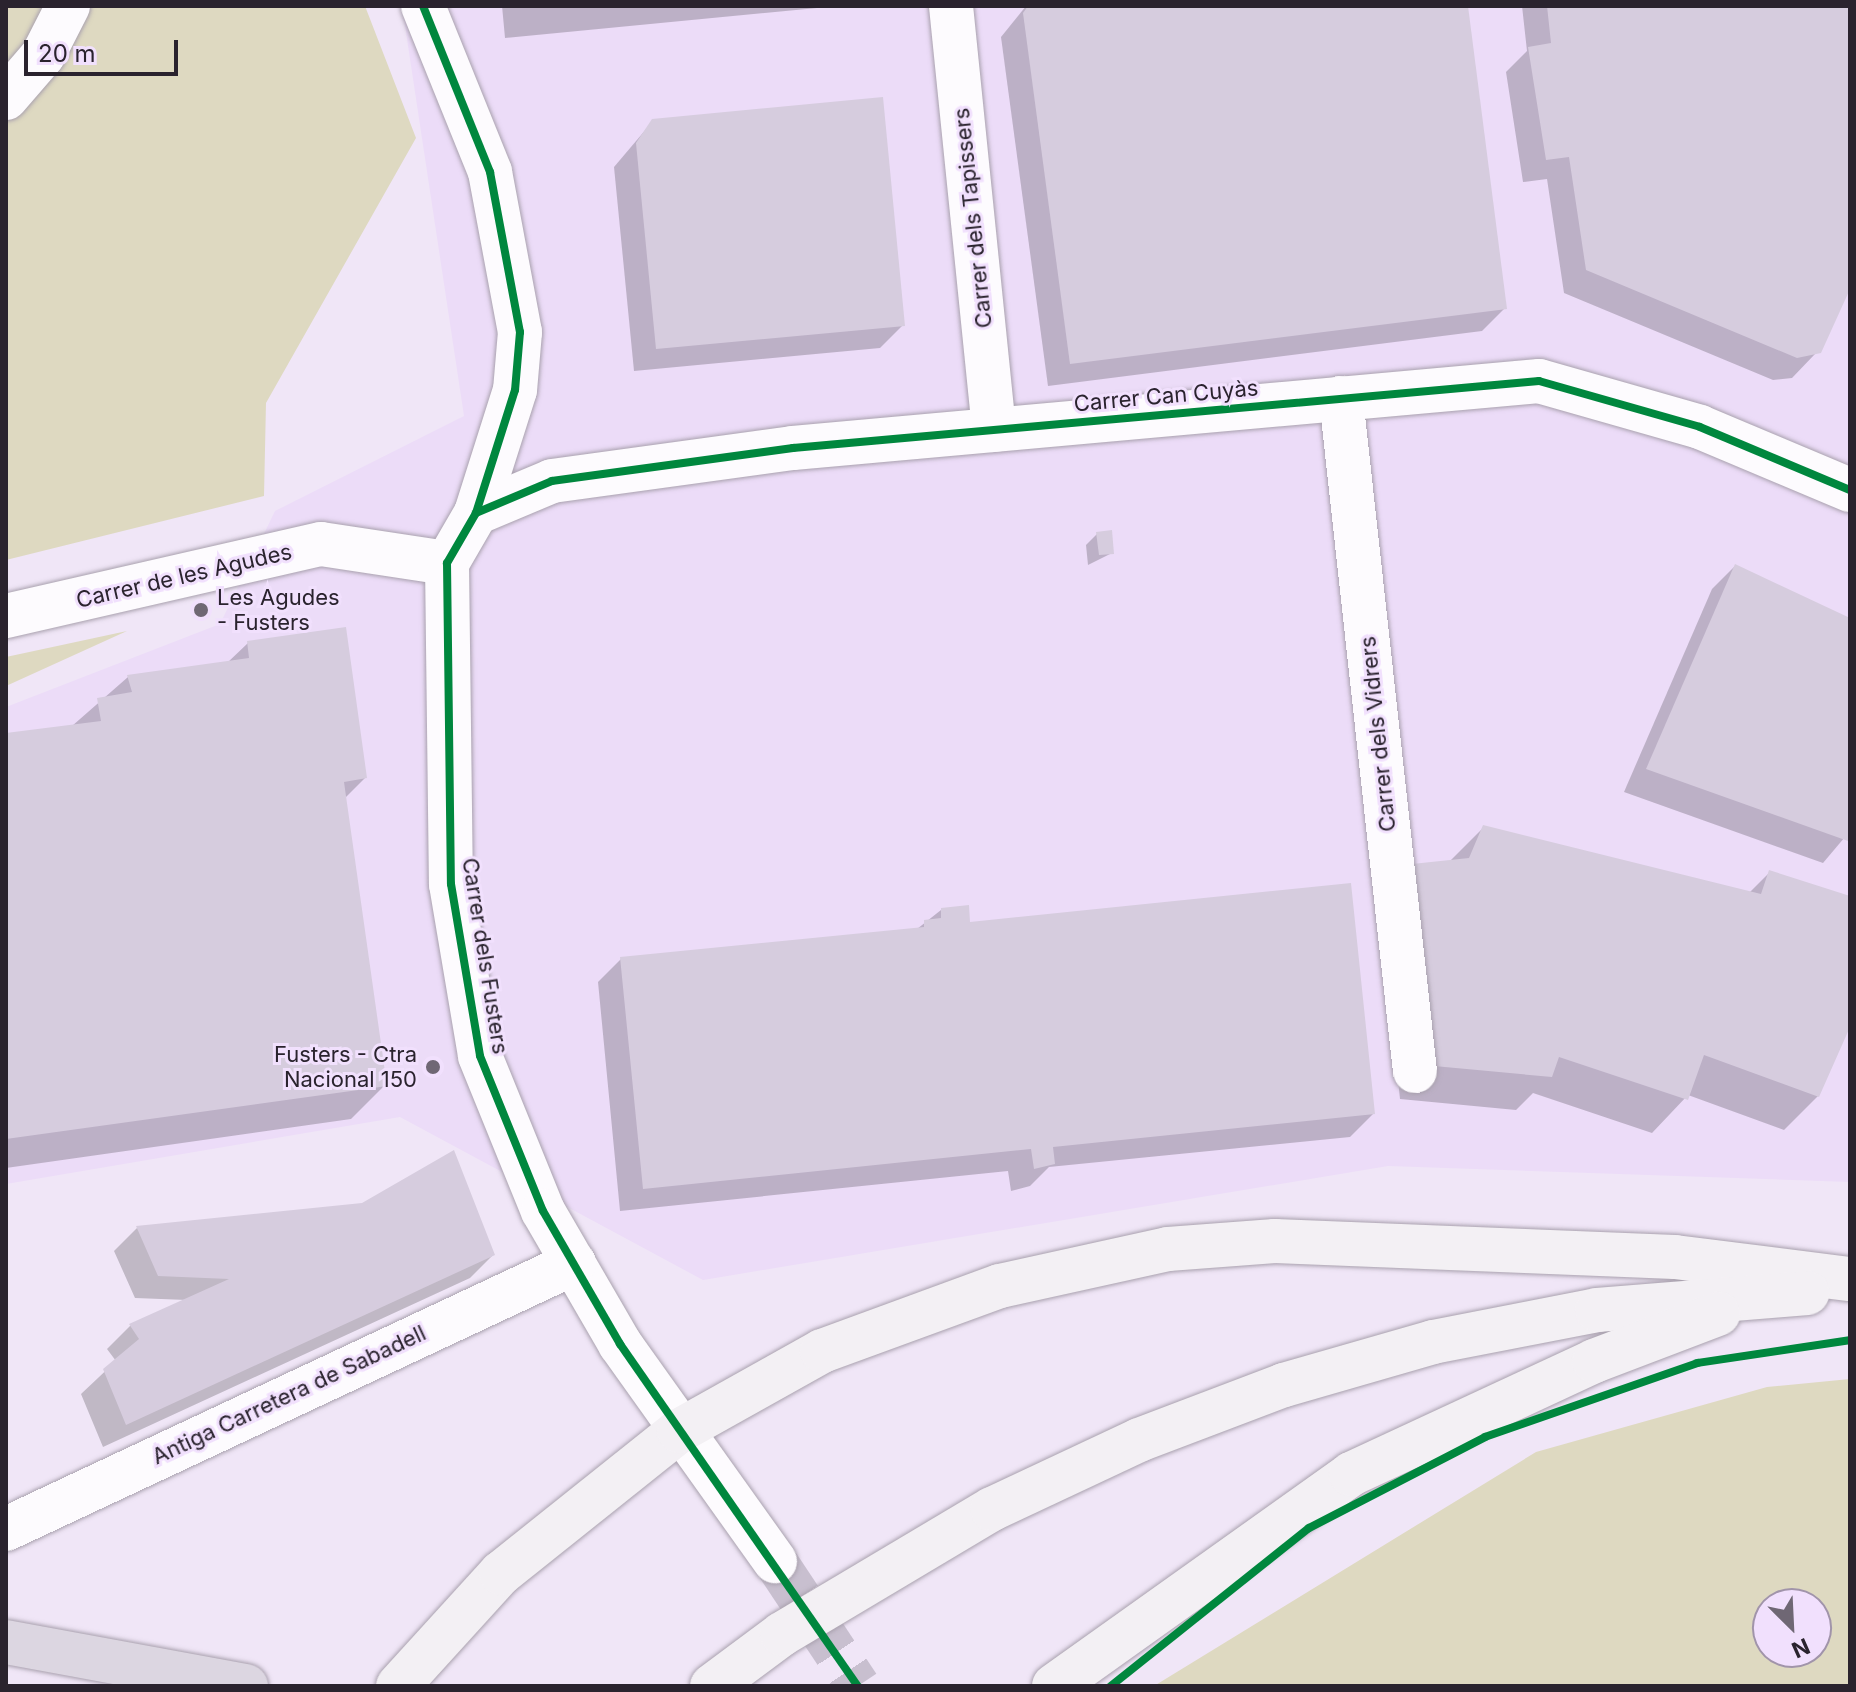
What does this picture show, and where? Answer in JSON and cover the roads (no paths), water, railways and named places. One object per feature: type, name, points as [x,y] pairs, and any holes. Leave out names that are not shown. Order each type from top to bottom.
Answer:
[{"type":"highway","points":[[6,1642],[246,1686]]},
{"type":"main road","points":[[398,1686],[501,1573],[679,1431],[822,1351],[907,1317],[1079,1264],[1168,1249],[1275,1241],[1436,1245],[1675,1257],[1850,1279]]},
{"type":"main road","points":[[712,1686],[782,1634],[992,1509],[1139,1440],[1284,1385],[1433,1342],[1597,1310],[1850,1290]]},
{"type":"main road","points":[[1054,1686],[1351,1474],[1594,1361],[1770,1295]]},
{"type":"street","points":[[6,98],[43,55],[68,6]]},
{"type":"street","points":[[423,6],[490,172],[520,332],[515,390],[476,513],[447,563]]},
{"type":"street","name":"Carrer dels Tapissers","points":[[951,6],[994,430]]},
{"type":"street","name":"Carrer Can Cuyàs","points":[[476,513],[552,481],[994,430],[1539,381],[1700,427],[1850,490]]},
{"type":"street","name":"Carrer dels Vidrers","points":[[1341,398],[1415,1071]]},
{"type":"street","name":"Carrer de les Agudes","points":[[6,616],[321,544],[447,563]]},
{"type":"street","name":"Carrer dels Fusters","points":[[447,563],[451,884],[480,1056],[543,1211],[679,1431],[775,1561]]},
{"type":"street","name":"Antiga Carretera de Sabadell","points":[[6,1529],[574,1263]]},
{"type":"tunnel","points":[[775,1561],[858,1686]]},
{"type":"place","name":"Les Agudes - Fusters","points":[[201,610]]},
{"type":"place","name":"Fusters - Ctra Nacional 150","points":[[433,1067]]}]
